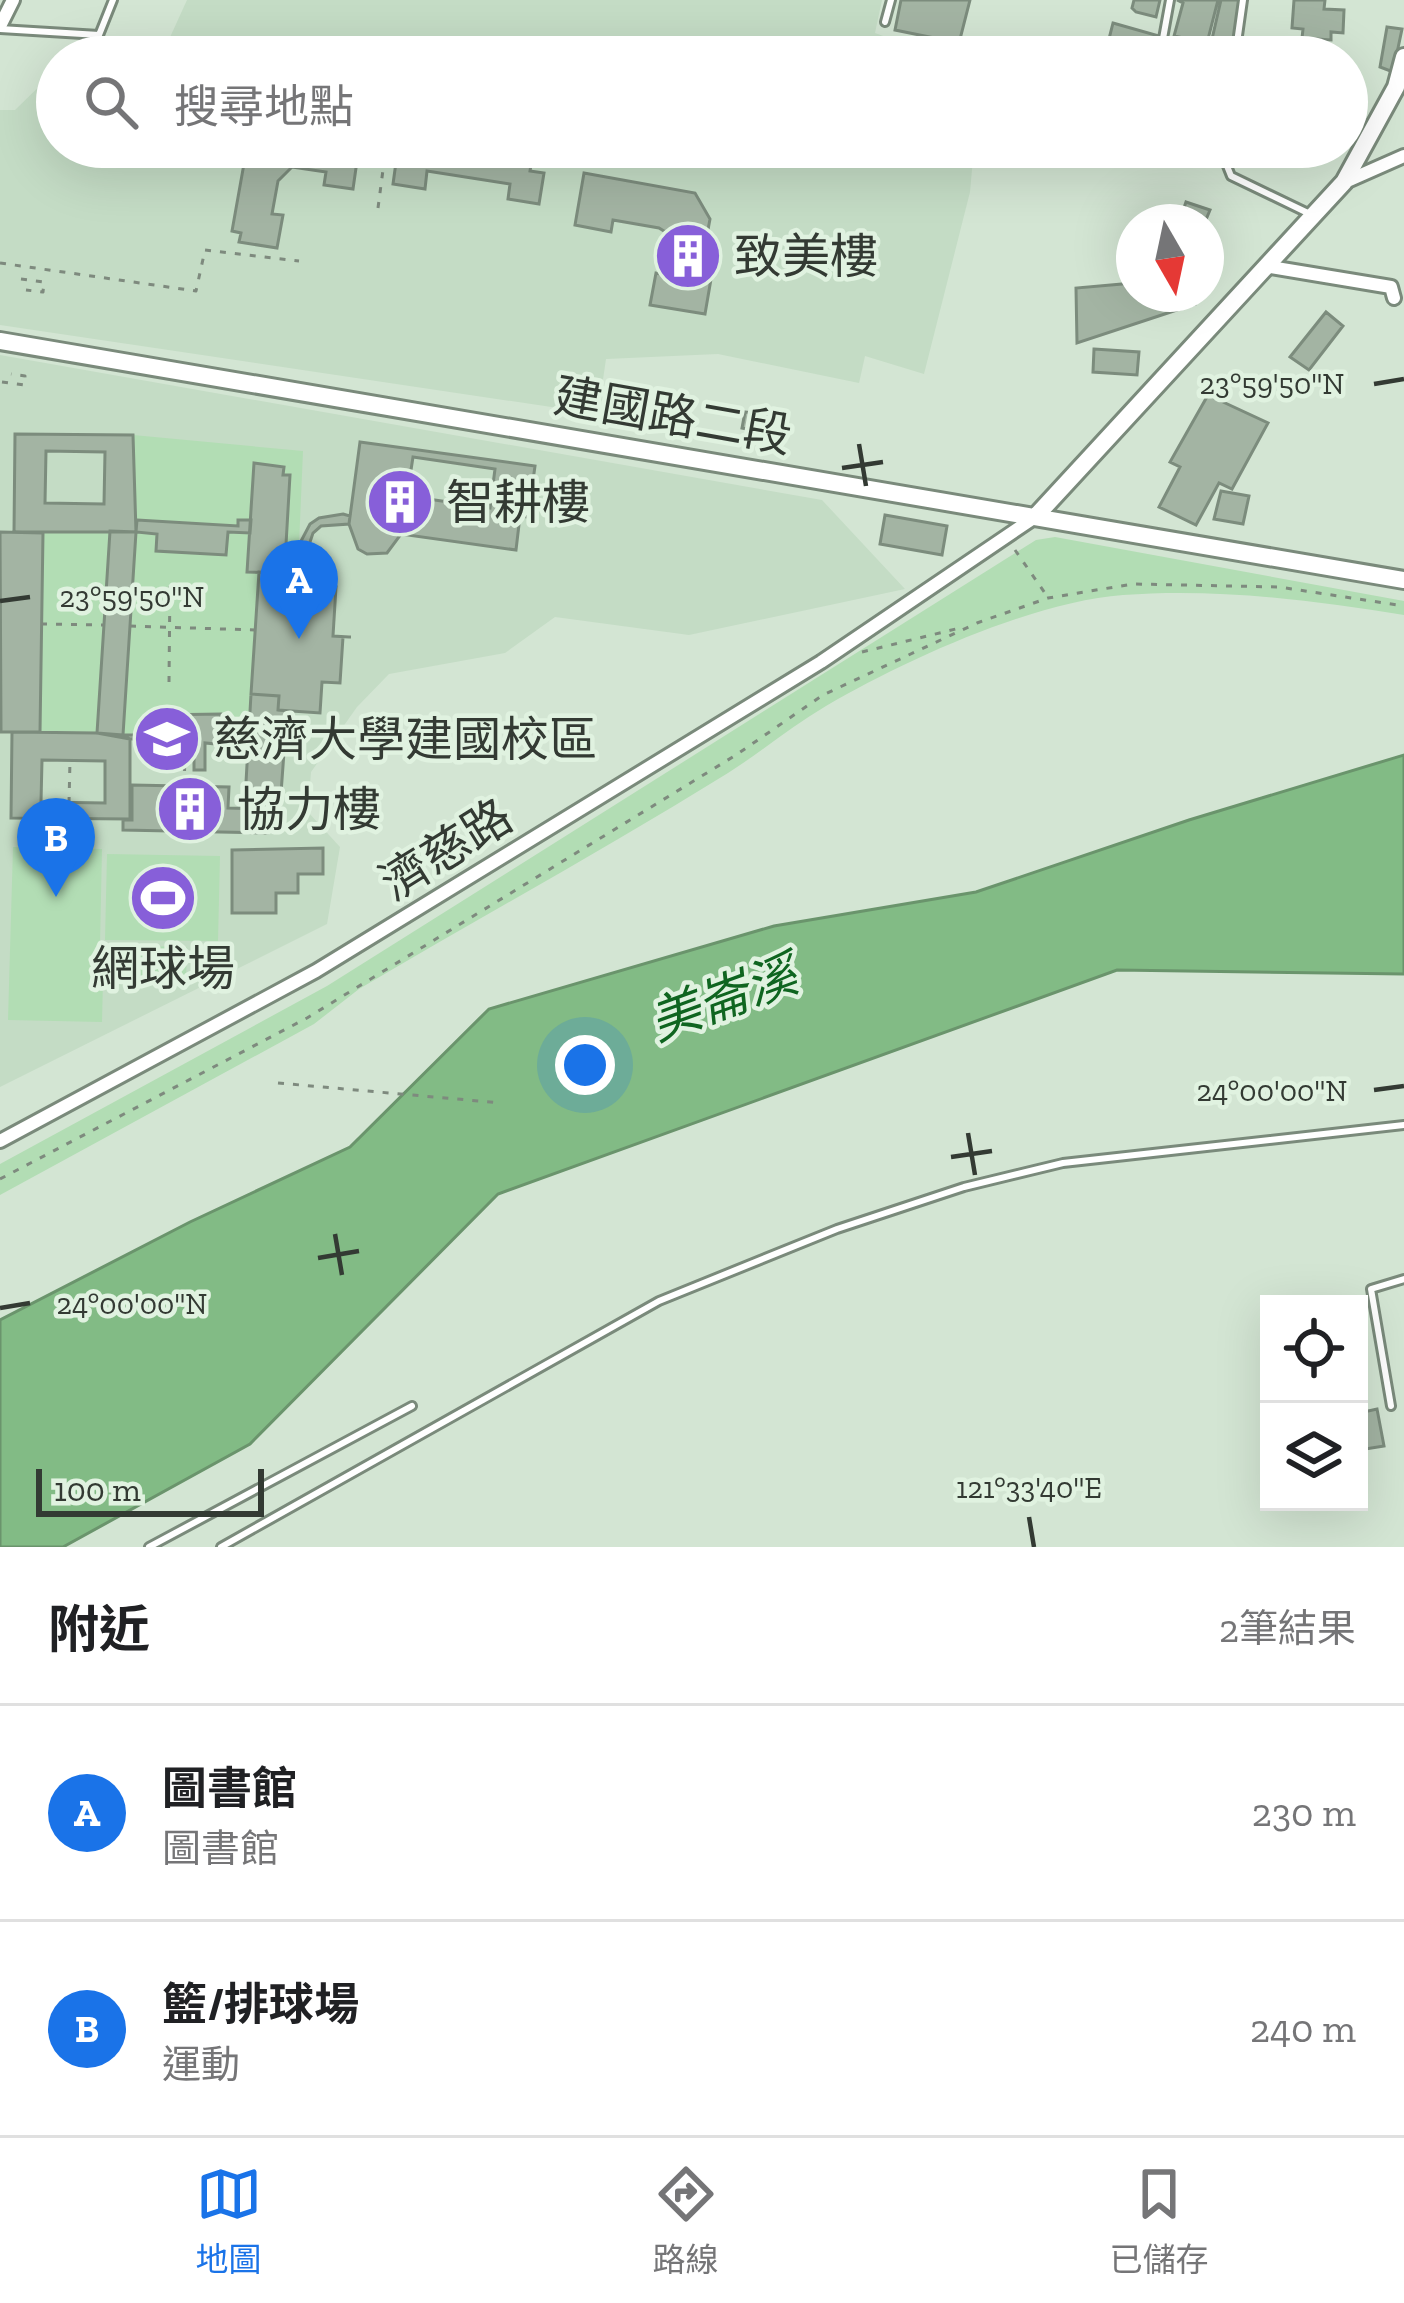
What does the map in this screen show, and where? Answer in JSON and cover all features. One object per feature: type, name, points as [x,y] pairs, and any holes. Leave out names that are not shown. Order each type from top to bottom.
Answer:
[{"type":"street","points":[[0,27],[13,0]]},
{"type":"street","points":[[1368,141],[1400,86],[1404,57]]},
{"type":"street","points":[[1344,182],[1404,156]]},
{"type":"street","points":[[1036,516],[1270,267],[1352,168]]},
{"type":"street","points":[[1270,267],[1390,287],[1394,298]]},
{"type":"street","name":"建國路二段","points":[[0,341],[1404,580]]},
{"type":"street","name":"濟慈路","points":[[0,1142],[316,971],[847,645],[1036,516]]},
{"type":"lane","points":[[0,27],[99,35],[113,0]]},
{"type":"lane","points":[[885,22],[891,0]]},
{"type":"lane","points":[[1163,36],[1170,0]]},
{"type":"lane","points":[[1238,36],[1243,0]]},
{"type":"lane","points":[[1228,168],[1231,176],[1315,216]]},
{"type":"lane","points":[[221,1547],[659,1301],[837,1229],[964,1187],[1063,1163],[1404,1125]]},
{"type":"lane","points":[[1390,1406],[1371,1289],[1404,1280]]},
{"type":"lane","points":[[149,1547],[412,1406]]},
{"type":"path","points":[[378,208],[383,168]]},
{"type":"path","points":[[0,263],[196,291],[205,250],[299,261]]},
{"type":"path","points":[[21,279],[44,282],[43,292],[26,290]]},
{"type":"path","points":[[2,382],[24,385],[25,376],[11,374]]},
{"type":"path","points":[[1006,537],[1048,598]]},
{"type":"path","points":[[169,682],[170,580]]},
{"type":"path","points":[[847,645],[853,654],[977,623],[1088,588],[1177,582],[1279,587],[1404,606]]},
{"type":"path","points":[[0,1179],[307,1018],[736,755],[823,695],[977,623]]},
{"type":"path","points":[[41,624],[104,625]]},
{"type":"path","points":[[130,626],[255,630]]},
{"type":"path","points":[[184,786],[185,758]]},
{"type":"path","points":[[69,803],[70,760]]},
{"type":"path","points":[[278,1083],[502,1103]]},
{"type":"shaded area","points":[[187,0],[882,0],[875,33],[883,36],[171,36]]},
{"type":"shaded area","points":[[36,90],[36,168],[972,168],[924,374],[865,356],[859,383],[718,354],[606,359],[598,414],[0,325],[0,110],[15,110]]},
{"type":"shaded area","name":"慈濟大學建國校區","points":[[0,355],[822,500],[905,589],[689,635],[555,617],[505,653],[389,674],[357,707],[311,772],[308,812],[340,847],[327,924],[0,1087]]},
{"type":"shaded area","points":[[133,435],[303,451],[299,545],[286,545],[290,476],[283,475],[283,467],[255,463],[251,520],[238,520],[238,526],[137,520]]},
{"type":"shaded area","points":[[110,531],[97,733],[40,732],[43,533]]},
{"type":"shaded area","points":[[136,532],[157,534],[157,551],[225,555],[228,532],[250,533],[259,572],[249,732],[221,732],[220,714],[156,715],[156,735],[123,735]]},
{"type":"shaded area","points":[[1055,537],[1404,601],[1404,615],[1264,597],[1158,593],[1087,600],[970,636],[826,706],[682,801],[359,989],[314,1024],[0,1195],[0,1164],[327,986],[1036,540]]},
{"type":"shaded area","points":[[13,847],[102,849],[100,945],[187,947],[186,982],[103,980],[102,1022],[8,1020]]},
{"type":"shaded area","name":"網球場","points":[[107,854],[220,856],[218,941],[105,940]]},
{"type":"water","name":"美崙溪","points":[[1404,755],[1404,974],[1117,970],[498,1194],[250,1444],[63,1547],[0,1547],[0,1320],[190,1222],[350,1147],[489,1009],[774,926],[976,892],[1189,820]]},
{"type":"building","points":[[901,0],[970,0],[961,36],[895,30]]},
{"type":"building","points":[[1134,0],[1160,0],[1156,17],[1136,12]]},
{"type":"building","points":[[1177,0],[1218,0],[1209,36],[1174,36],[1183,3]]},
{"type":"building","points":[[1221,0],[1240,0],[1235,36],[1213,36]]},
{"type":"building","points":[[1294,0],[1325,0],[1324,9],[1344,10],[1343,33],[1302,36],[1303,29],[1292,28]]},
{"type":"building","points":[[1113,23],[1159,36],[1110,36]]},
{"type":"building","points":[[1387,27],[1402,29],[1393,72],[1380,67]]},
{"type":"building","points":[[243,168],[291,168],[278,181],[272,214],[283,215],[277,248],[239,242],[241,233],[232,231]]},
{"type":"building","points":[[299,168],[356,168],[353,189],[324,185],[326,172]]},
{"type":"building","points":[[395,168],[530,168],[544,173],[539,204],[508,199],[510,184],[427,171],[425,189],[393,184]]},
{"type":"building","name":"致美樓","points":[[584,173],[695,193],[710,219],[699,278],[711,279],[705,314],[650,305],[656,273],[668,276],[675,238],[659,228],[613,220],[611,232],[575,225]]},
{"type":"building","points":[[1116,285],[1116,312],[1171,312],[1077,343],[1076,288]]},
{"type":"building","points":[[1326,312],[1343,326],[1309,370],[1290,357]]},
{"type":"building","points":[[1094,349],[1139,352],[1137,375],[1093,372]]},
{"type":"building","points":[[1208,395],[1268,423],[1232,489],[1219,483],[1196,525],[1159,507],[1180,467],[1170,462]]},
{"type":"building","points":[[745,412],[781,416],[777,435],[742,428]]},
{"type":"building","points":[[15,434],[133,435],[136,532],[14,532]],"holes":[[[46,451],[105,452],[104,504],[45,503]]]},
{"type":"building","name":"智耕樓","points":[[360,442],[535,466],[528,517],[520,516],[516,550],[401,534],[387,553],[367,554],[358,549],[349,524]],"holes":[[[413,457],[495,469],[490,508],[407,496]]]},
{"type":"building","points":[[254,463],[284,467],[283,475],[290,475],[285,562],[277,562],[276,573],[247,572]]},
{"type":"building","points":[[1221,491],[1249,496],[1243,524],[1214,519]]},
{"type":"building","points":[[885,515],[947,526],[942,555],[880,544]]},
{"type":"building","points":[[350,516],[349,524],[321,526],[313,533],[306,554],[285,553],[286,545],[299,545],[310,524]]},
{"type":"building","points":[[137,520],[238,526],[238,520],[251,520],[250,533],[228,532],[226,555],[156,551],[157,534],[136,532]]},
{"type":"building","points":[[110,531],[136,532],[123,735],[97,733]]},
{"type":"building","points":[[0,532],[43,533],[40,732],[1,732]]},
{"type":"building","points":[[276,566],[325,569],[325,587],[336,587],[333,636],[349,637],[343,637],[340,683],[322,682],[320,713],[278,710],[279,696],[251,694],[259,572],[276,573]]},
{"type":"building","points":[[251,694],[279,696],[278,710],[287,711],[280,807],[245,800]]},
{"type":"building","points":[[221,714],[221,732],[249,732],[248,747],[205,743],[205,770],[194,770],[194,758],[180,758],[180,766],[174,766],[173,738],[123,735],[156,735],[156,715]]},
{"type":"building","points":[[12,732],[97,733],[130,739],[130,819],[11,818]],"holes":[[[42,760],[105,761],[105,803],[41,802]]]},
{"type":"building","name":"協力樓","points":[[132,785],[229,787],[228,808],[268,809],[267,833],[123,830],[123,820],[132,820]]},
{"type":"building","points":[[323,848],[323,874],[298,874],[298,893],[276,893],[276,913],[232,913],[232,850]]},
{"type":"building","points":[[1377,1409],[1384,1446],[1368,1449],[1368,1411]]},
{"type":"place","name":"致美樓","points":[[688,256]]},
{"type":"place","name":"智耕樓","points":[[400,502]]},
{"type":"place","name":"圖書館","points":[[299,639]]},
{"type":"place","name":"慈濟大學建國校區","points":[[167,739]]},
{"type":"place","name":"協力樓","points":[[190,809]]},
{"type":"place","name":"籃/排球場","points":[[56,897]]},
{"type":"place","name":"網球場","points":[[163,898]]}]
